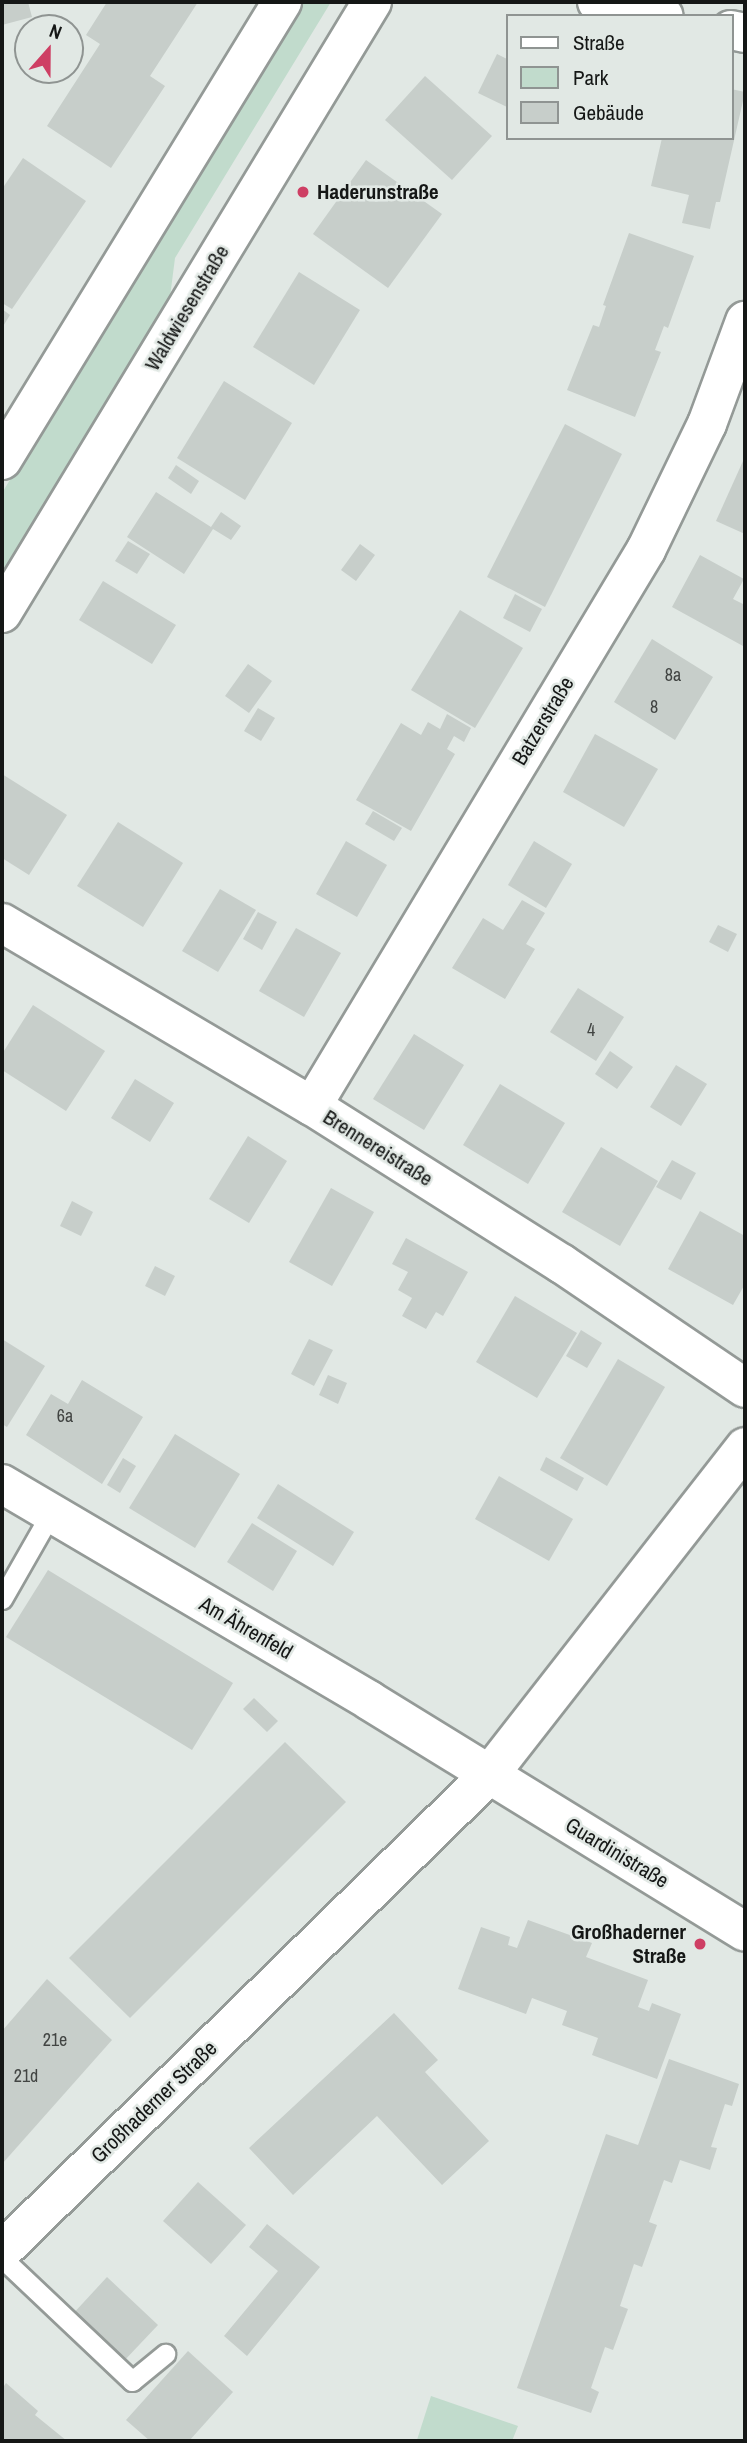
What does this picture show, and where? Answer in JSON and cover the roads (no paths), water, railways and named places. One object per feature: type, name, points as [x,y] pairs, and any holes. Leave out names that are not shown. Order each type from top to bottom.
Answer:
[{"type":"street","points":[[2,460],[282,2]]},
{"type":"street","name":"Waldwiesenstraße","points":[[2,613],[372,2]]},
{"type":"street","points":[[597,2],[654,14]]},
{"type":"street","name":"Batzerstraße","points":[[312,1106],[646,550],[707,424],[745,321]]},
{"type":"street","name":"Brennereistraße","points":[[2,923],[312,1106],[562,1264],[745,1388]]},
{"type":"street","name":"Großhaderner Straße","points":[[2,2250],[489,1774],[745,1447]]},
{"type":"street","name":"Am Ährenfeld","points":[[2,1484],[489,1774]]},
{"type":"street","name":"Guardinistraße","points":[[489,1774],[745,1933]]},
{"type":"lane","points":[[2,1599],[51,1513]]},
{"type":"lane","points":[[2,2258],[132,2381],[165,2354]]},
{"type":"place","name":"Haderunstraße","points":[[303,192]]},
{"type":"place","name":"Großhaderner Straße","points":[[700,1944]]}]
